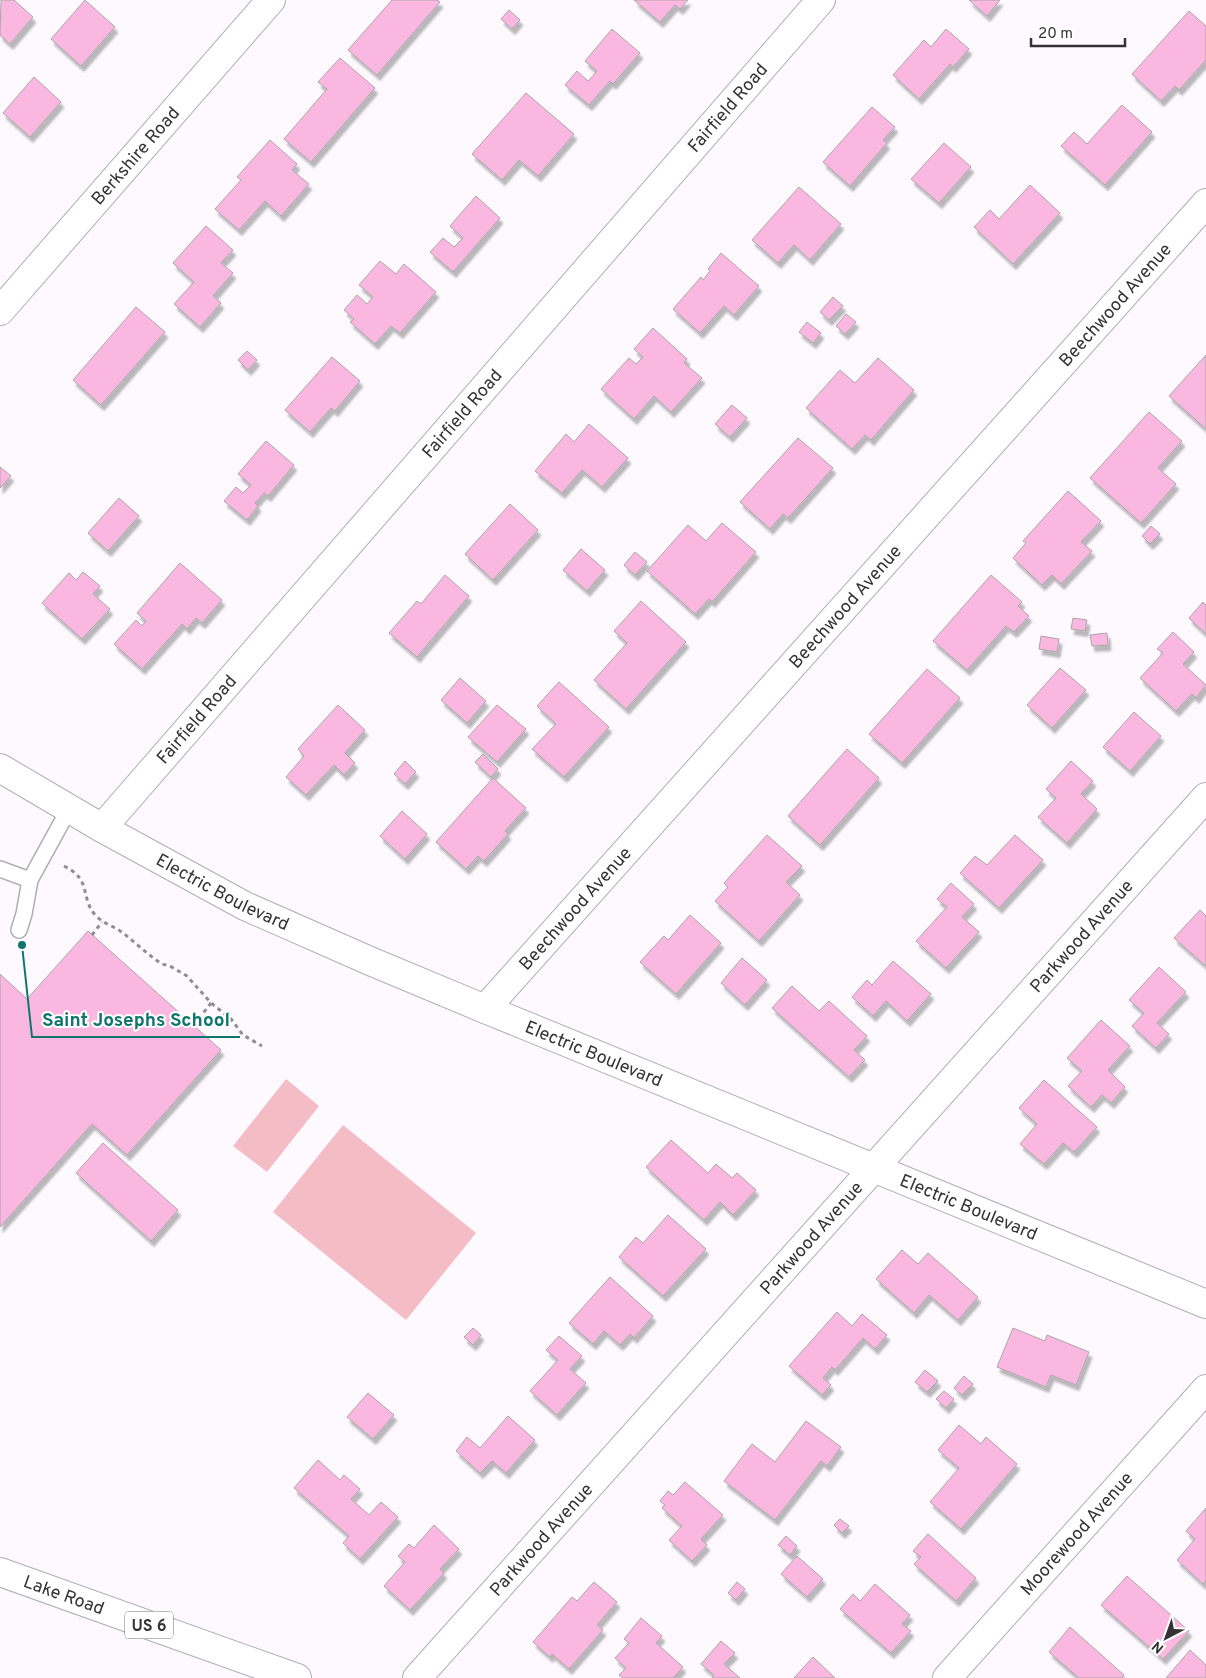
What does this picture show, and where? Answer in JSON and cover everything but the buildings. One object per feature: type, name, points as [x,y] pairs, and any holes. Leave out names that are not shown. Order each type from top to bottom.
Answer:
[{"type":"street","name":"Berkshire Road","points":[[0,311],[271,0]]},
{"type":"street","name":"Fairfield Road","points":[[102,828],[821,0]]},
{"type":"street","name":"Beechwood Avenue","points":[[485,1009],[1206,203]]},
{"type":"street","name":"Electric Boulevard","points":[[0,768],[102,828],[245,906],[485,1009],[1206,1304]]},
{"type":"street","name":"Parkwood Avenue","points":[[417,1678],[1206,796]]},
{"type":"street","name":"Moorewood Avenue","points":[[947,1678],[1206,1388]]},
{"type":"street","name":"Lake Road","points":[[0,1572],[297,1678]]},
{"type":"lane","points":[[19,930],[30,880],[70,809]]},
{"type":"lane","points":[[0,869],[30,880]]},
{"type":"path","points":[[44,856],[79,876],[85,888],[88,905],[102,922],[122,932],[162,964],[180,971],[211,1003],[231,1019],[243,1035],[262,1046]]},
{"type":"path","points":[[92,935],[102,922]]},
{"type":"path","points":[[194,1025],[211,1003]]},
{"type":"shaded area","points":[[286,1079],[319,1106],[267,1172],[233,1146]]},
{"type":"shaded area","points":[[343,1125],[476,1233],[406,1320],[273,1212]]},
{"type":"place","name":"Saint Josephs School","points":[[22,945]]}]
